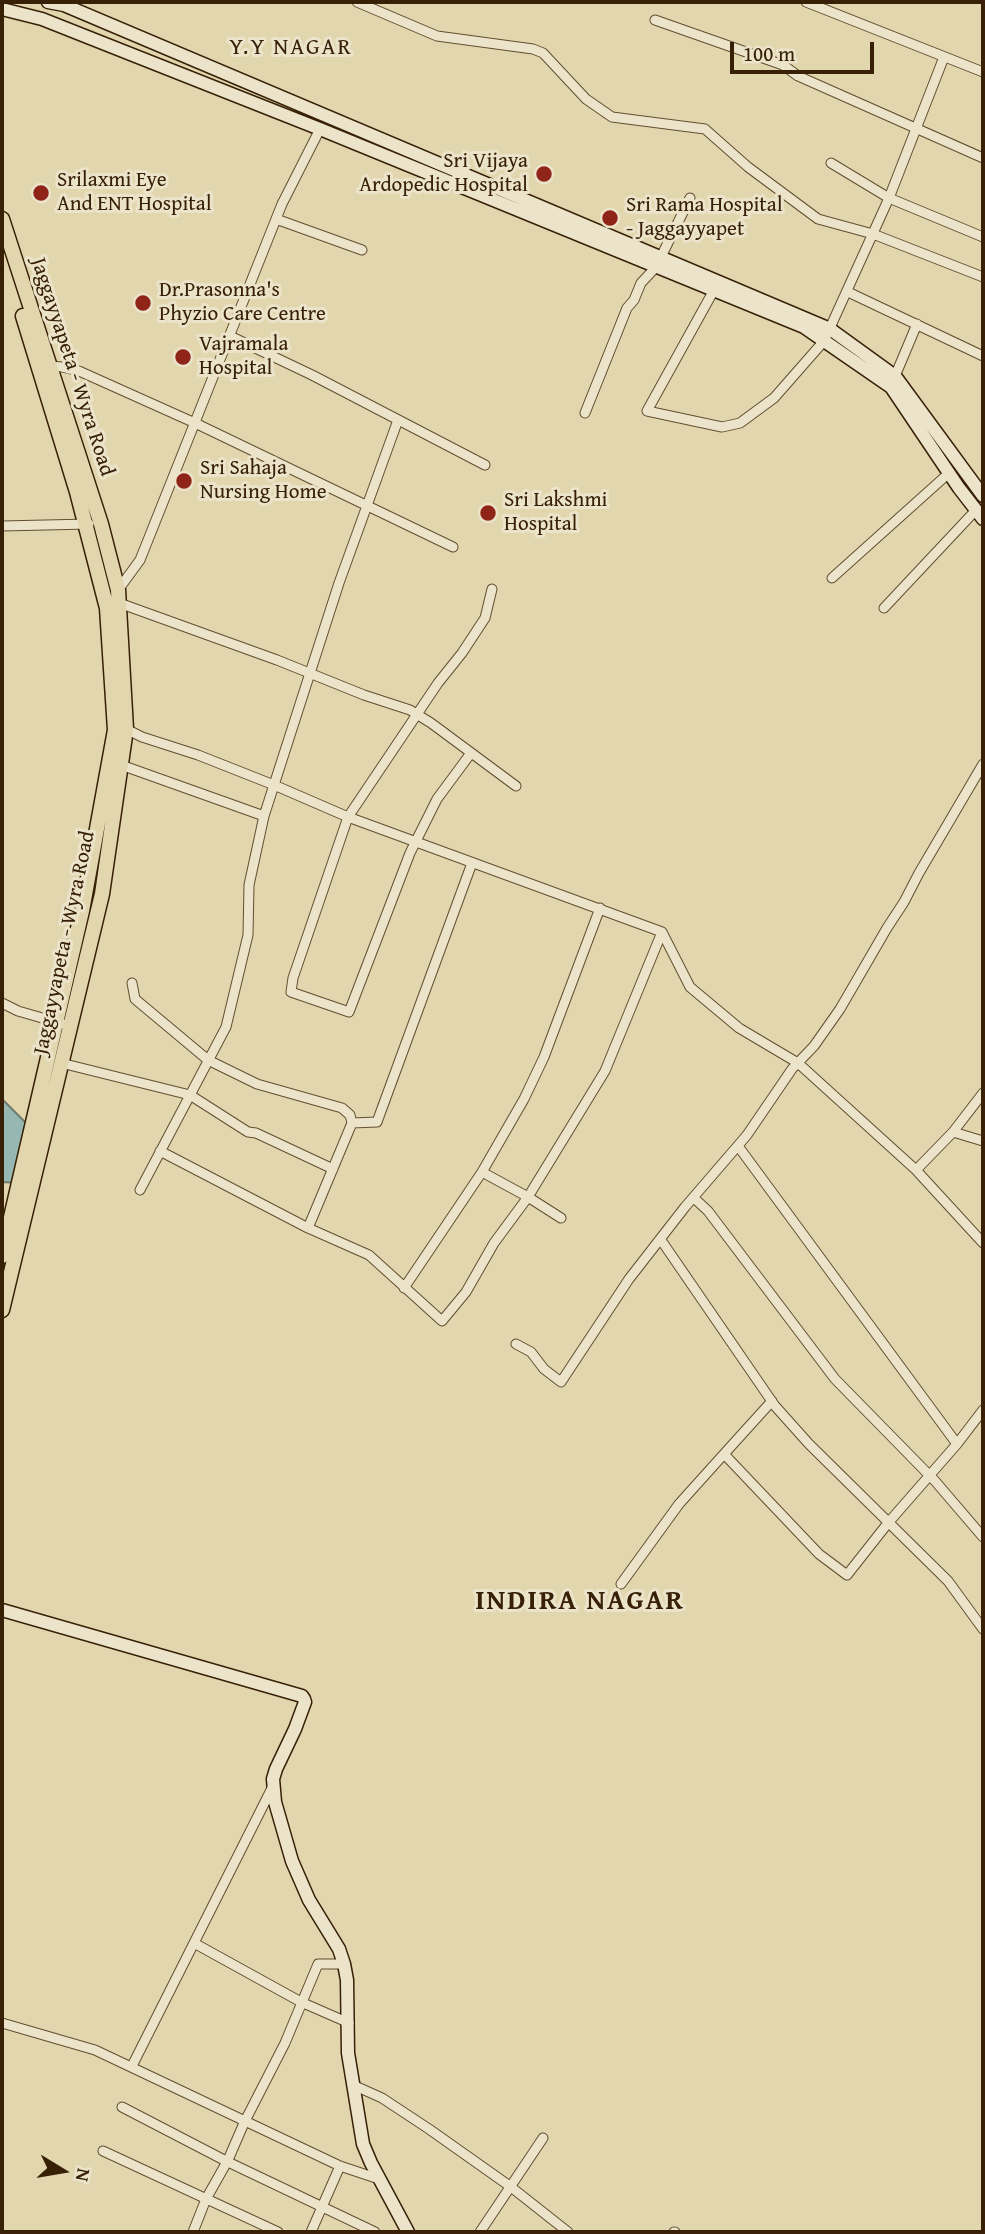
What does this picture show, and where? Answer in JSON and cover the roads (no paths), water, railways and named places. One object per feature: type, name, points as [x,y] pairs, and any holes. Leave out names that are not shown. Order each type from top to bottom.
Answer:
[{"type":"main road","points":[[48,2],[64,5],[827,335],[893,381],[983,496]]},
{"type":"main road","points":[[2,9],[42,19],[659,262],[714,290],[827,335]]},
{"type":"main road","name":"Jaggayyapeta - Wyra Road","points":[[2,219],[101,524],[118,597],[126,729],[102,894],[63,1024],[61,1063],[2,1310]]},
{"type":"main road","points":[[2,248],[85,524],[107,608],[116,730],[63,1024],[2,1256]]},
{"type":"main road","points":[[893,381],[949,473],[980,514]]},
{"type":"main road","points":[[2,1610],[302,1696],[305,1702],[276,1769],[273,1784],[275,1802],[292,1861],[309,1900],[339,1949],[344,1964],[349,2023],[348,2053],[363,2144],[408,2232]]},
{"type":"street","points":[[357,2],[437,36],[521,47],[543,54],[586,99],[612,117],[705,129],[748,167],[818,219],[873,234],[983,277]]},
{"type":"street","points":[[806,2],[983,72]]},
{"type":"street","points":[[656,20],[783,65],[798,76],[983,158]]},
{"type":"street","points":[[714,290],[647,411],[722,427],[740,423],[774,398],[827,335],[889,198],[944,57]]},
{"type":"street","points":[[320,129],[276,219],[140,560],[118,597],[309,674],[410,710],[516,786]]},
{"type":"street","points":[[831,163],[889,198],[983,237]]},
{"type":"street","points":[[585,413],[627,308],[634,300],[641,283],[659,262],[690,198]]},
{"type":"street","points":[[276,219],[362,250]]},
{"type":"street","points":[[848,292],[983,356]]},
{"type":"street","points":[[893,381],[917,324]]},
{"type":"street","points":[[230,336],[312,375],[485,465]]},
{"type":"street","points":[[49,366],[79,371],[195,423],[453,547]]},
{"type":"street","points":[[140,1189],[226,1027],[248,935],[249,885],[264,816],[309,674],[398,420]]},
{"type":"street","points":[[832,578],[949,473]]},
{"type":"street","points":[[884,608],[980,514]]},
{"type":"street","points":[[2,526],[101,524]]},
{"type":"street","points":[[471,753],[438,799],[415,842],[349,1012],[292,992],[293,978],[348,817],[485,618],[492,589]]},
{"type":"street","points":[[126,729],[274,785],[348,817],[662,932],[690,987],[739,1028],[798,1063],[916,1170],[983,1243]]},
{"type":"street","points":[[516,1344],[531,1352],[544,1369],[561,1382],[629,1279],[685,1207],[738,1146],[840,1009],[983,764]]},
{"type":"street","points":[[121,765],[264,816]]},
{"type":"street","points":[[352,1123],[377,1122],[472,863]]},
{"type":"street","points":[[404,1288],[482,1172],[524,1099],[544,1057],[600,908]]},
{"type":"street","points":[[160,1151],[308,1228],[369,1255],[442,1321],[466,1292],[494,1243],[528,1197],[605,1071],[662,932]]},
{"type":"street","points":[[132,983],[135,999],[208,1060],[257,1084],[342,1108],[350,1115],[352,1123],[308,1228]]},
{"type":"street","points":[[2,1003],[18,1011],[63,1024]]},
{"type":"street","points":[[61,1063],[190,1095],[248,1132],[256,1133],[333,1169]]},
{"type":"street","points":[[916,1170],[953,1132],[983,1093]]},
{"type":"street","points":[[953,1132],[983,1141]]},
{"type":"street","points":[[738,1146],[957,1444]]},
{"type":"street","points":[[482,1172],[561,1218]]},
{"type":"street","points":[[694,1198],[708,1211],[835,1379],[928,1475],[983,1537]]},
{"type":"street","points":[[661,1240],[772,1401],[808,1444],[948,1581],[983,1629]]},
{"type":"street","points":[[621,1584],[680,1504],[772,1401]]},
{"type":"street","points":[[724,1454],[819,1554],[847,1575],[983,1410]]},
{"type":"street","points":[[132,2066],[273,1784]]},
{"type":"street","points":[[194,1943],[301,2002],[349,2023]]},
{"type":"street","points":[[193,2232],[206,2199],[228,2162],[244,2123],[285,2043],[318,1964],[344,1964]]},
{"type":"street","points":[[2,2023],[95,2050],[244,2123],[340,2166],[379,2179]]},
{"type":"street","points":[[353,2085],[382,2098],[512,2187],[568,2232]]},
{"type":"street","points":[[122,2107],[228,2162],[375,2232]]},
{"type":"street","points":[[480,2232],[543,2138]]},
{"type":"street","points":[[103,2151],[278,2232]]},
{"type":"street","points":[[311,2232],[340,2166]]},
{"type":"water","points":[[2,1099],[31,1128],[18,1183],[2,1182]]},
{"type":"place","name":"Sri Vijaya Ardopedic Hospital","points":[[544,174]]},
{"type":"place","name":"Srilaxmi Eye And ENT Hospital","points":[[41,193]]},
{"type":"place","name":"Sri Rama Hospital - Jaggayyapet","points":[[610,218]]},
{"type":"place","name":"Dr.Prasonna's Phyzio Care Centre","points":[[143,303]]},
{"type":"place","name":"Vajramala Hospital","points":[[183,357]]},
{"type":"place","name":"Sri Sahaja Nursing Home","points":[[184,481]]},
{"type":"place","name":"Sri Lakshmi Hospital","points":[[488,513]]},
{"type":"district","name":"Y.Y NAGAR","points":[[291,48]]},
{"type":"district","name":"INDIRA NAGAR","points":[[580,1602]]}]
